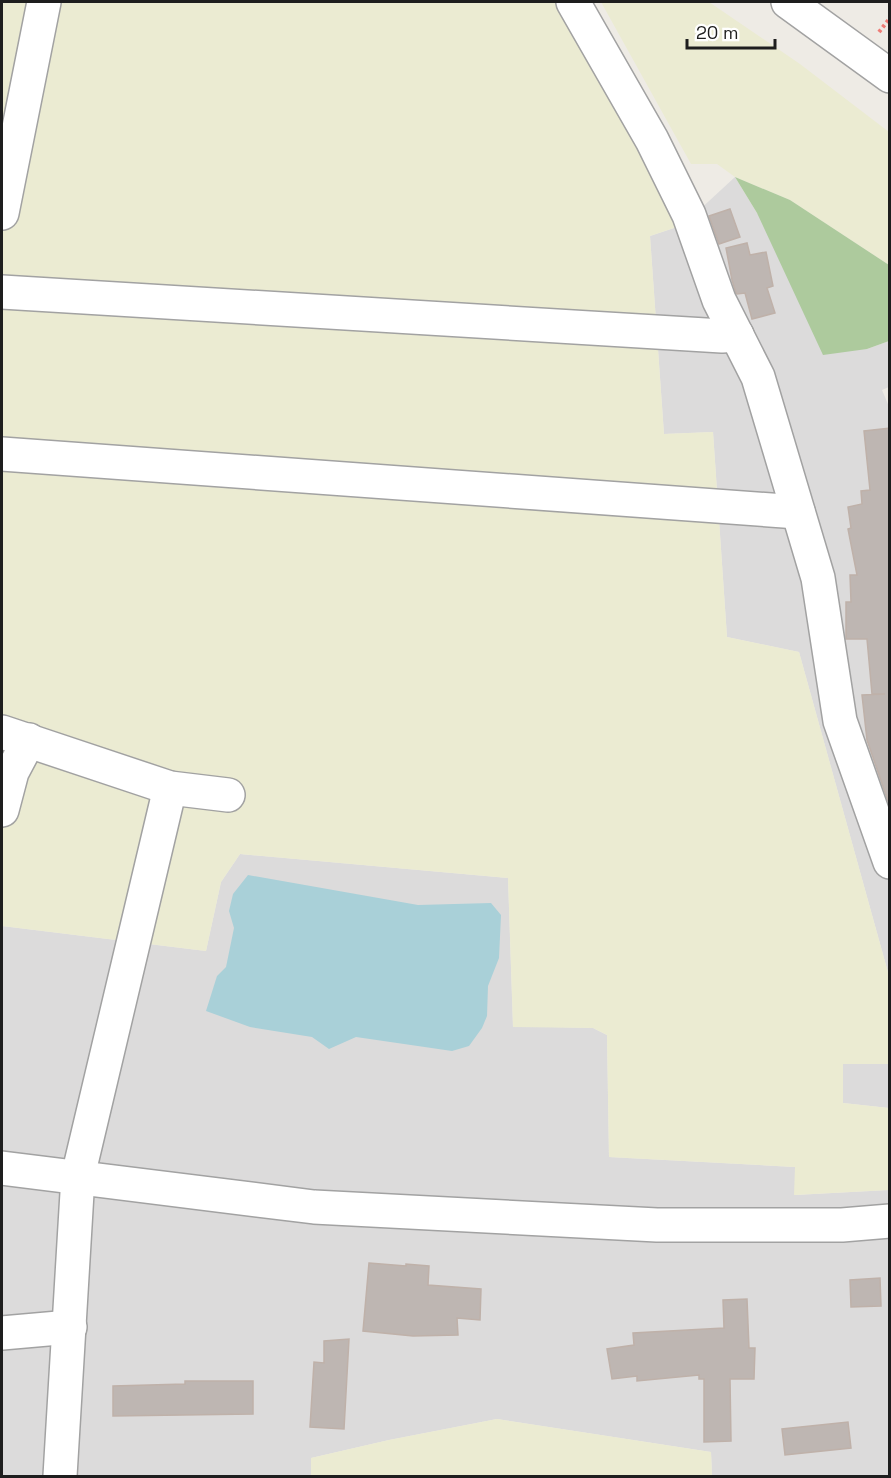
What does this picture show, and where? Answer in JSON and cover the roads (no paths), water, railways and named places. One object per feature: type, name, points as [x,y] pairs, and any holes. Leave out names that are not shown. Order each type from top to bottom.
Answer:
[{"type":"street","points":[[2,213],[44,2]]},
{"type":"street","points":[[573,2],[652,140],[689,215],[719,300],[758,377],[818,578],[840,722],[890,862]]},
{"type":"street","points":[[788,2],[890,76]]},
{"type":"street","points":[[2,292],[699,335],[737,335]]},
{"type":"street","points":[[2,454],[798,512]]},
{"type":"street","points":[[2,810],[12,772],[15,736],[170,788],[228,795]]},
{"type":"street","points":[[60,1476],[78,1176],[170,788]]},
{"type":"street","points":[[2,1168],[314,1207],[657,1225],[842,1225],[890,1221]]},
{"type":"street","points":[[2,1333],[70,1328]]},
{"type":"water","points":[[248,875],[418,905],[491,903],[501,915],[499,958],[488,986],[487,1016],[482,1028],[469,1046],[452,1051],[356,1037],[329,1049],[312,1037],[250,1027],[206,1011],[217,976],[226,967],[234,928],[229,911],[233,894]]}]
